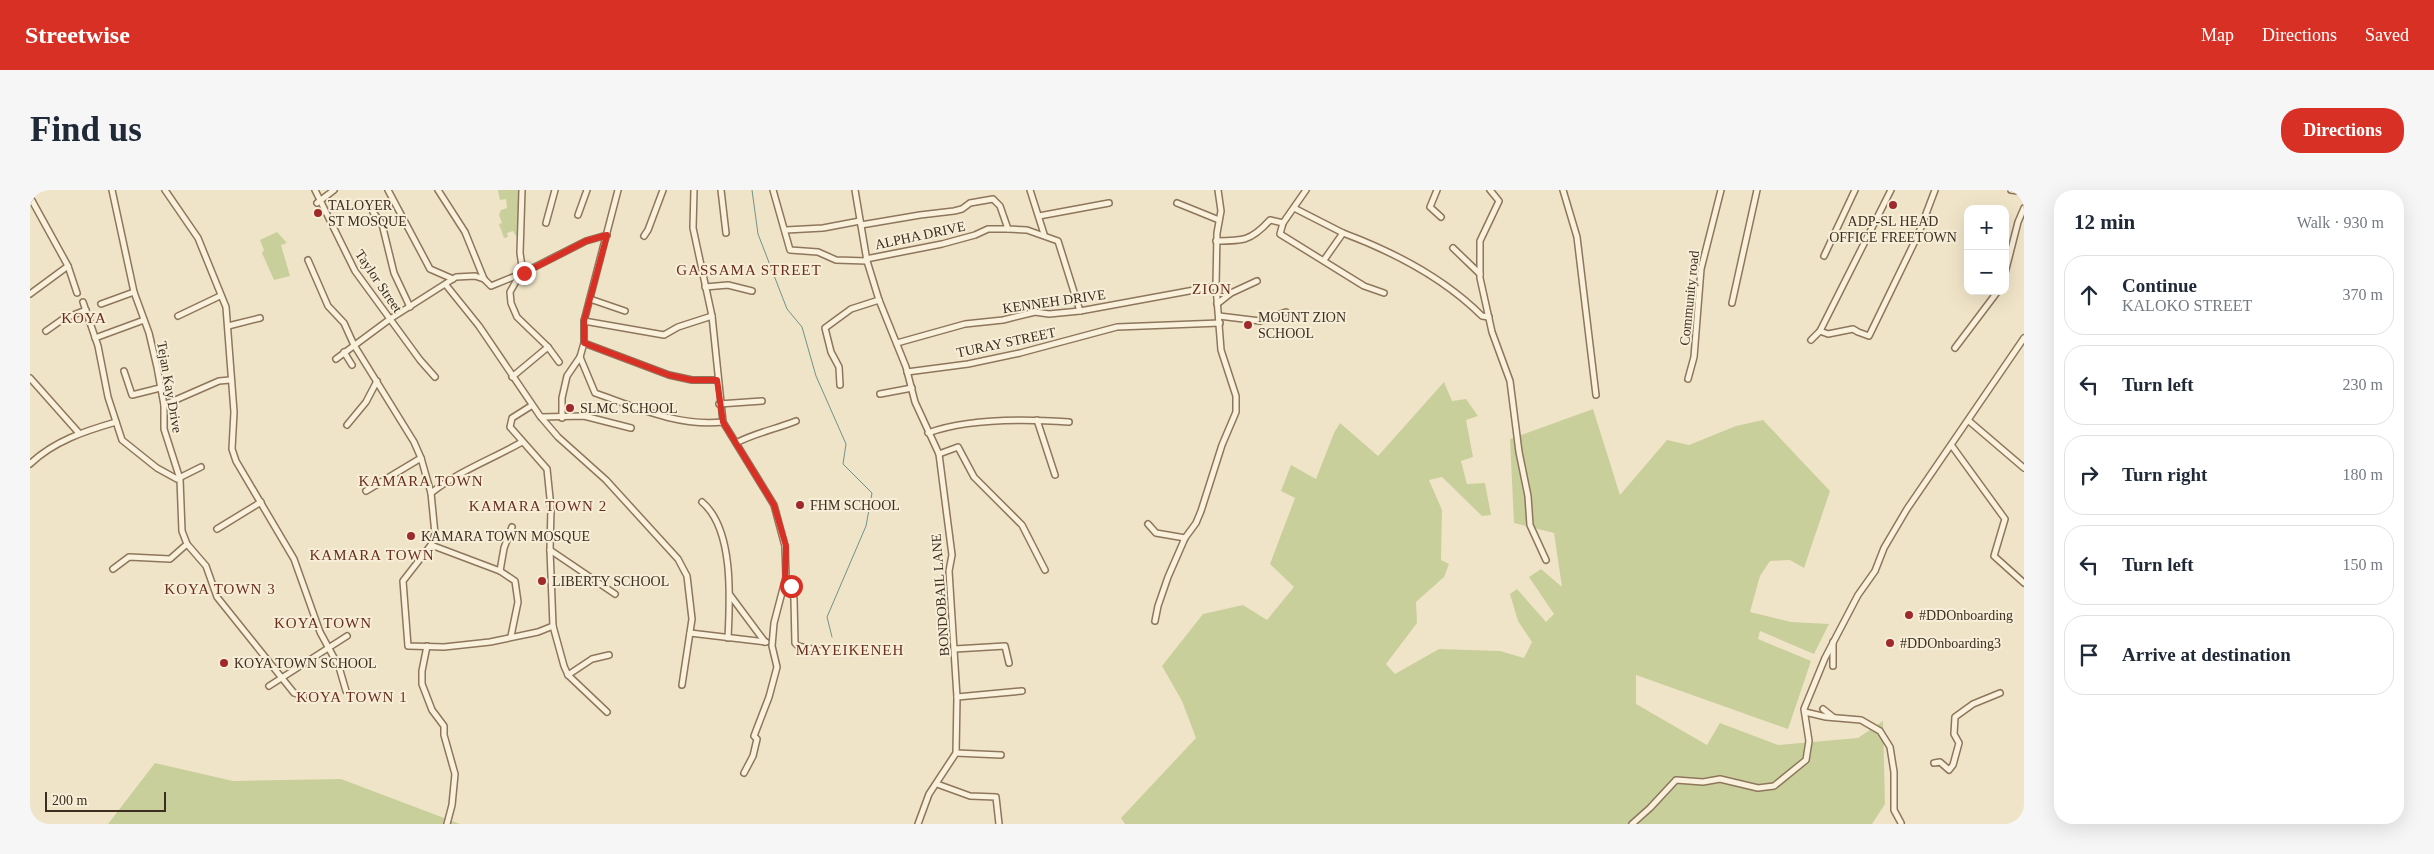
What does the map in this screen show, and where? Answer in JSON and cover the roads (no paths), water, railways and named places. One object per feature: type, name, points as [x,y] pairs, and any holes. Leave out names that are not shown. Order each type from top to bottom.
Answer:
[{"type":"street","name":"Tejan Kay Drive","points":[[112,190],[134,292],[153,350],[164,405],[164,429],[180,479],[182,531],[188,544],[206,566],[217,597],[294,693],[304,696]]},
{"type":"street","points":[[165,190],[198,238],[226,307],[230,380],[234,412],[232,449],[236,461],[294,559],[328,648],[339,667],[346,691]]},
{"type":"street","name":"Taylor Street","points":[[316,190],[319,201],[355,271],[420,360],[435,377]]},
{"type":"street","points":[[319,201],[334,190]]},
{"type":"street","points":[[388,190],[430,269],[453,279]]},
{"type":"street","points":[[438,190],[465,232],[484,279],[491,286],[522,274],[586,241],[607,235]]},
{"type":"street","points":[[522,190],[520,253],[522,274],[510,292],[511,303],[517,317],[548,347],[559,362]]},
{"type":"street","points":[[546,224],[555,190]]},
{"type":"street","points":[[578,215],[587,190]]},
{"type":"street","points":[[562,418],[562,398],[567,376],[580,357],[584,343],[584,321],[618,190]]},
{"type":"street","points":[[644,236],[663,190]]},
{"type":"street","points":[[694,190],[693,228],[712,316],[719,404],[723,422],[774,505],[786,546],[785,583],[774,623],[772,646],[777,667],[769,697],[754,736],[757,739],[753,756],[744,773]]},
{"type":"street","points":[[721,190],[726,233]]},
{"type":"street","points":[[773,190],[786,230],[824,228],[954,212],[970,203],[993,199],[1000,206],[1008,230]]},
{"type":"street","name":"BONDOBAIL LANE","points":[[856,190],[867,260],[878,300],[897,343],[912,388],[914,402],[939,454],[952,555],[949,571],[957,696],[956,754]]},
{"type":"street","points":[[1030,190],[1044,234],[1058,241],[1080,311]]},
{"type":"street","points":[[1155,621],[1158,606],[1185,538],[1196,523],[1201,511],[1222,445],[1236,412],[1236,396],[1221,350],[1216,286],[1216,241],[1220,210],[1218,190]]},
{"type":"street","points":[[1306,190],[1283,223],[1280,234],[1364,286],[1384,293]]},
{"type":"street","points":[[1437,190],[1430,207],[1441,217]]},
{"type":"street","points":[[1490,190],[1499,201],[1480,242],[1480,274],[1489,317],[1510,382],[1518,452],[1528,496],[1530,525],[1546,560]]},
{"type":"street","points":[[1563,190],[1577,237],[1596,395]]},
{"type":"street","name":"Community road","points":[[1688,379],[1694,357],[1701,269],[1721,190]]},
{"type":"street","points":[[1732,303],[1757,190]]},
{"type":"street","points":[[1824,256],[1855,190]]},
{"type":"street","points":[[1811,340],[1820,331],[1891,190]]},
{"type":"street","points":[[1820,331],[1828,334],[1853,329],[1869,336],[1918,234],[1935,190]]},
{"type":"street","points":[[2011,190],[2024,192]]},
{"type":"street","points":[[30,196],[68,266],[77,293]]},
{"type":"street","points":[[1039,216],[1110,203]]},
{"type":"street","points":[[1177,203],[1219,220]]},
{"type":"street","points":[[1294,208],[1343,233],[1369,242],[1409,262],[1450,288],[1482,316],[1489,317]]},
{"type":"street","points":[[2009,257],[2018,222],[2024,208]]},
{"type":"street","points":[[373,212],[382,224],[394,273],[410,306]]},
{"type":"street","points":[[1216,241],[1242,241],[1258,233],[1270,220],[1283,223]]},
{"type":"street","name":"ALPHA DRIVE","points":[[786,230],[790,250],[818,252],[836,260],[867,260],[942,244],[975,235],[988,229],[1027,230],[1044,234]]},
{"type":"street","points":[[1324,260],[1343,233]]},
{"type":"street","points":[[1453,248],[1480,274]]},
{"type":"street","points":[[308,260],[328,306],[344,323],[354,345],[414,442],[421,458],[431,493],[435,534],[431,545],[403,581],[408,646],[490,642],[511,636],[538,632],[553,626]]},
{"type":"street","points":[[30,294],[68,266]]},
{"type":"street","points":[[336,359],[390,319],[453,279],[463,276],[484,279]]},
{"type":"street","points":[[1218,304],[1232,293],[1257,282]]},
{"type":"street","points":[[446,285],[479,326],[531,406],[558,437],[606,480],[678,559],[686,576],[692,619],[682,685]]},
{"type":"street","points":[[705,287],[728,285],[752,291]]},
{"type":"street","name":"KENNEH DRIVE","points":[[897,343],[965,324],[1003,320],[1017,315],[1080,311],[1216,286]]},
{"type":"street","points":[[101,304],[134,292]]},
{"type":"street","points":[[1955,348],[1995,295]]},
{"type":"street","points":[[178,316],[220,296]]},
{"type":"street","points":[[590,299],[625,311]]},
{"type":"street","points":[[840,385],[839,367],[831,352],[825,328],[851,310],[878,300]]},
{"type":"street","points":[[83,302],[95,338],[122,440],[157,468],[180,479],[201,466]]},
{"type":"street","points":[[46,331],[63,319],[86,310]]},
{"type":"street","points":[[1219,316],[1260,320],[1286,312]]},
{"type":"street","points":[[584,321],[664,335],[678,327],[712,316]]},
{"type":"street","points":[[228,326],[260,318]]},
{"type":"street","points":[[95,338],[144,320]]},
{"type":"street","name":"TURAY STREET","points":[[907,372],[968,364],[1020,353],[1117,327],[1220,322]]},
{"type":"street","points":[[1632,824],[1676,780],[1703,782],[1720,779],[1758,788],[1774,786],[1806,760],[1809,741],[1805,712],[1810,693],[1833,642],[1858,595],[1875,571],[1884,548],[1907,508],[1934,466],[1952,446],[2024,338]]},
{"type":"street","points":[[584,343],[669,375],[692,380],[717,380]]},
{"type":"street","points":[[512,377],[548,347]]},
{"type":"street","points":[[344,352],[352,365]]},
{"type":"street","points":[[580,357],[595,392],[676,419],[704,423],[723,422]]},
{"type":"street","points":[[124,371],[132,396],[160,388]]},
{"type":"street","points":[[30,378],[78,432]]},
{"type":"street","points":[[164,405],[219,382],[230,380]]},
{"type":"street","points":[[347,425],[366,402],[377,381]]},
{"type":"street","points":[[880,394],[912,388]]},
{"type":"street","points":[[719,404],[762,401]]},
{"type":"street","points":[[531,406],[512,418],[510,428],[547,469],[551,508],[550,550],[553,626],[568,675],[607,712]]},
{"type":"street","points":[[540,416],[562,418],[584,416],[631,428]]},
{"type":"street","points":[[1036,420],[1055,475]]},
{"type":"street","points":[[928,433],[948,425],[1036,420],[1069,422]]},
{"type":"street","points":[[736,443],[754,434],[769,431],[796,421]]},
{"type":"street","points":[[1969,421],[2024,468]]},
{"type":"street","points":[[30,464],[40,455],[78,432],[116,422]]},
{"type":"street","points":[[431,493],[449,479],[522,442]]},
{"type":"street","points":[[1952,446],[2005,519],[1994,556],[2024,583]]},
{"type":"street","points":[[939,454],[958,447],[974,477],[1022,525],[1045,570]]},
{"type":"street","points":[[366,491],[421,458]]},
{"type":"street","points":[[217,529],[261,502]]},
{"type":"street","points":[[702,502],[708,507],[722,539],[730,595],[728,638]]},
{"type":"street","points":[[1148,524],[1156,533],[1185,538]]},
{"type":"street","points":[[500,571],[504,548],[512,527]]},
{"type":"street","points":[[113,569],[129,557],[170,559],[188,544]]},
{"type":"street","points":[[431,545],[500,571],[515,581],[518,602],[511,636]]},
{"type":"street","points":[[550,550],[615,594]]},
{"type":"street","points":[[785,583],[791,586],[794,599],[795,643],[798,646],[821,651]]},
{"type":"street","points":[[730,595],[762,640],[772,646]]},
{"type":"street","points":[[690,633],[732,640],[766,642]]},
{"type":"street","points":[[269,686],[348,636]]},
{"type":"street","points":[[1833,642],[1833,666]]},
{"type":"street","points":[[427,646],[422,670],[422,684],[432,710],[444,726],[444,735],[455,774],[452,805],[447,824]]},
{"type":"street","points":[[955,649],[1005,646],[1009,663]]},
{"type":"street","points":[[568,675],[592,659],[609,655]]},
{"type":"street","points":[[1820,670],[1823,678]]},
{"type":"street","points":[[957,696],[1022,690]]},
{"type":"street","points":[[1934,763],[1940,762],[1949,770],[1952,766],[1959,743],[1954,734],[1955,717],[1973,704],[2000,693]]},
{"type":"street","points":[[1823,710],[1834,717]]},
{"type":"street","points":[[1805,712],[1866,722],[1880,732],[1890,747],[1894,772],[1894,810],[1901,823]]},
{"type":"street","points":[[918,824],[929,794],[956,754],[1001,755]]},
{"type":"street","points":[[937,784],[970,796],[996,796],[999,824]]},
{"type":"waterway","points":[[752,190],[758,234],[787,309],[802,327],[816,376],[846,444],[843,464],[872,493],[866,526],[827,617],[832,637]]},
{"type":"place","name":"ADP-SL HEAD OFFICE FREETOWN","points":[[1893,205]]},
{"type":"place","name":"TALOYER ST MOSQUE","points":[[318,213]]},
{"type":"place","name":"MOUNT ZION SCHOOL","points":[[1248,325]]},
{"type":"place","name":"SLMC SCHOOL","points":[[570,408]]},
{"type":"place","name":"FHM SCHOOL","points":[[800,505]]},
{"type":"place","name":"KAMARA TOWN MOSQUE","points":[[411,536]]},
{"type":"place","name":"LIBERTY SCHOOL","points":[[542,581]]},
{"type":"place","name":"#DDOnboarding","points":[[1909,615]]},
{"type":"place","name":"#DDOnboarding3","points":[[1890,643]]},
{"type":"place","name":"KOYA TOWN SCHOOL","points":[[224,663]]},
{"type":"district","name":"GASSAMA STREET","points":[[749,270]]},
{"type":"district","name":"ZION","points":[[1212,289]]},
{"type":"district","name":"KOYA","points":[[84,318]]},
{"type":"district","name":"KAMARA TOWN","points":[[421,481]]},
{"type":"district","name":"KAMARA TOWN 2","points":[[538,506]]},
{"type":"district","name":"KAMARA TOWN","points":[[372,555]]},
{"type":"district","name":"KOYA TOWN 3","points":[[220,589]]},
{"type":"district","name":"KOYA TOWN","points":[[323,623]]},
{"type":"district","name":"MAYEIKENEH","points":[[850,650]]},
{"type":"district","name":"KOYA TOWN 1","points":[[352,697]]}]
